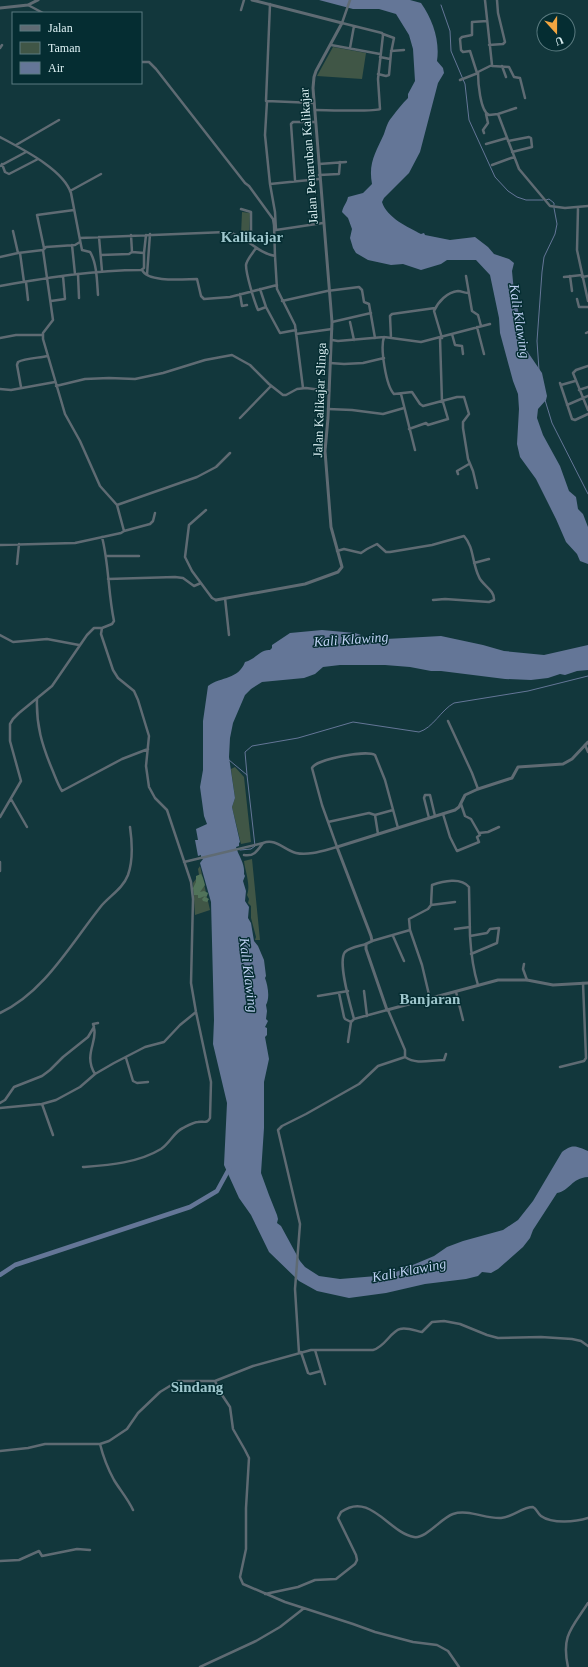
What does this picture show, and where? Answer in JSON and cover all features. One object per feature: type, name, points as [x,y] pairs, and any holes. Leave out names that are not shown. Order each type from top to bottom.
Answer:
[{"type":"street","points":[[0,8],[28,5],[38,0]]},
{"type":"street","points":[[241,10],[244,0]]},
{"type":"street","points":[[252,0],[394,37],[389,75],[386,76],[378,74]]},
{"type":"street","points":[[342,24],[350,0]]},
{"type":"street","points":[[485,0],[492,66]]},
{"type":"street","points":[[489,45],[503,44],[505,42],[496,0]]},
{"type":"street","points":[[270,4],[266,102],[266,153],[275,212],[276,285],[296,330],[302,388]]},
{"type":"street","points":[[28,5],[41,12]]},
{"type":"street","points":[[484,132],[483,130],[488,123],[480,96],[478,73],[470,51],[462,52],[460,50],[460,39],[472,34],[472,22],[487,21]]},
{"type":"street","name":"Jalan Penaruban Kalikajar","points":[[329,291],[314,110],[314,77],[342,24]]},
{"type":"street","points":[[350,48],[354,26]]},
{"type":"street","points":[[314,110],[380,110],[378,74],[383,34]]},
{"type":"street","points":[[331,45],[350,48],[390,59]]},
{"type":"street","points":[[391,51],[404,50]]},
{"type":"street","points":[[142,62],[152,64],[208,134],[245,184],[249,186],[270,216],[275,230]]},
{"type":"street","points":[[460,80],[492,66],[509,67],[514,77],[520,77],[525,98]]},
{"type":"street","points":[[502,66],[506,77]]},
{"type":"street","points":[[266,102],[269,100],[314,103]]},
{"type":"street","points":[[486,114],[498,114],[516,108]]},
{"type":"street","points":[[498,114],[519,168],[525,178],[550,206],[578,208],[588,206]]},
{"type":"street","points":[[15,145],[59,120]]},
{"type":"street","points":[[295,180],[291,124],[293,122],[315,122]]},
{"type":"street","points":[[0,137],[38,158],[62,180],[70,191],[83,251],[90,252],[92,255],[96,272],[98,295]]},
{"type":"street","points":[[486,144],[529,137],[531,138],[532,147],[512,152]]},
{"type":"street","points":[[26,151],[1,165],[5,172],[9,174],[38,158]]},
{"type":"street","points":[[492,165],[514,157]]},
{"type":"street","points":[[319,174],[339,174],[340,162]]},
{"type":"street","points":[[318,164],[346,162]]},
{"type":"street","points":[[70,191],[101,174]]},
{"type":"street","points":[[270,184],[295,180],[319,179]]},
{"type":"street","points":[[578,208],[576,247],[588,301]]},
{"type":"street","points":[[241,209],[251,212],[250,244]]},
{"type":"street","points":[[74,210],[37,215],[48,278],[53,320],[43,334],[56,386],[65,414],[80,442],[96,478],[103,489],[117,505],[124,531]]},
{"type":"street","points":[[275,230],[323,222]]},
{"type":"street","points":[[13,231],[28,300]]},
{"type":"street","points":[[80,239],[150,234],[226,232],[239,235],[256,248],[275,256]]},
{"type":"street","points":[[147,275],[150,234]]},
{"type":"street","points":[[131,235],[132,252]]},
{"type":"street","points":[[142,270],[144,268],[146,235]]},
{"type":"street","points":[[99,237],[102,272]]},
{"type":"street","points":[[0,257],[78,244],[80,239]]},
{"type":"street","points":[[72,245],[79,298]]},
{"type":"street","points":[[256,248],[246,266],[252,296],[258,310],[266,307]]},
{"type":"street","points":[[101,255],[129,254],[132,252],[144,253]]},
{"type":"street","points":[[0,286],[77,274],[142,270],[147,275],[159,278],[197,279],[201,296],[204,299],[240,294],[276,285]]},
{"type":"street","points":[[51,301],[65,299],[63,276]]},
{"type":"street","points":[[466,276],[472,311],[478,315],[481,326]]},
{"type":"street","points":[[570,276],[572,291]]},
{"type":"street","points":[[564,277],[588,276]]},
{"type":"street","points":[[283,301],[329,291],[359,287],[362,290],[364,302],[369,303],[375,338]]},
{"type":"street","points":[[260,288],[266,307],[280,333],[296,330]]},
{"type":"street","name":"Jalan Kalikajar Slinga","points":[[216,600],[305,584],[330,576],[340,571],[342,567],[336,551],[331,526],[325,451],[332,340],[329,291]]},
{"type":"street","points":[[409,429],[426,423],[428,425],[448,419],[442,402],[441,338],[434,311],[441,299],[452,293],[459,291],[468,293]]},
{"type":"street","points":[[240,294],[242,306],[247,305]]},
{"type":"street","points":[[577,299],[579,307],[588,307]]},
{"type":"street","points":[[391,338],[390,316],[392,314],[436,308]]},
{"type":"street","points":[[332,322],[371,313]]},
{"type":"street","points":[[350,322],[354,340]]},
{"type":"street","points":[[332,340],[354,340],[384,337],[417,342],[441,338],[490,324]]},
{"type":"street","points":[[477,327],[484,354]]},
{"type":"street","points":[[296,334],[332,329]]},
{"type":"street","points":[[0,338],[16,335],[43,334]]},
{"type":"street","points":[[452,334],[454,345],[462,346],[463,354]]},
{"type":"street","points":[[384,337],[382,344],[384,358],[392,392],[396,394],[412,392],[423,406],[464,396],[469,414],[463,425],[469,464],[473,471],[477,488]]},
{"type":"street","points":[[56,386],[85,379],[135,379],[163,373],[205,360],[232,355],[250,365],[271,386],[282,394],[302,388],[313,388],[328,391]]},
{"type":"street","points":[[22,387],[18,362],[25,359],[31,360],[48,356]]},
{"type":"street","points":[[330,363],[363,364],[384,358]]},
{"type":"street","points":[[588,366],[574,371],[573,375],[588,409]]},
{"type":"street","points":[[576,381],[560,384],[567,405],[573,420],[588,414]]},
{"type":"street","points":[[0,389],[10,390],[55,382]]},
{"type":"street","points":[[240,418],[271,386]]},
{"type":"street","points":[[579,390],[588,387]]},
{"type":"street","points":[[401,394],[415,450]]},
{"type":"street","points":[[567,405],[588,396]]},
{"type":"street","points":[[328,409],[383,414],[404,408]]},
{"type":"street","points":[[117,505],[197,477],[216,468],[230,453]]},
{"type":"street","points":[[458,474],[457,471],[469,464]]},
{"type":"street","points":[[206,510],[195,518],[189,525],[185,550],[188,564],[201,584],[212,598],[216,600]]},
{"type":"street","points":[[0,545],[75,543],[121,533],[150,524],[153,521],[155,513]]},
{"type":"street","points":[[336,551],[344,549],[362,553],[377,544],[386,552],[390,552],[432,545],[464,536],[472,549],[474,563],[479,578],[494,594],[494,601],[433,600]]},
{"type":"street","points":[[0,817],[10,798],[20,784],[21,778],[10,741],[10,724],[19,713],[52,686],[79,645],[92,630],[102,628],[114,622],[106,556],[102,537]]},
{"type":"street","points":[[17,564],[19,544]]},
{"type":"street","points":[[106,556],[139,556]]},
{"type":"street","points":[[474,563],[489,559]]},
{"type":"street","points":[[108,579],[175,577],[183,578],[195,586],[201,584]]},
{"type":"street","points":[[226,598],[229,635]]},
{"type":"street","points":[[83,1167],[99,1167],[143,1158],[162,1148],[184,1127],[197,1122],[204,1123],[210,1120],[211,1082],[191,983],[193,891],[185,862],[167,810],[155,798],[149,787],[146,766],[148,732],[138,700],[134,691],[118,678],[113,670],[102,638],[102,628]]},
{"type":"street","points":[[0,635],[13,642],[47,639],[79,645]]},
{"type":"street","points":[[38,699],[38,723],[41,740],[62,791],[122,759],[148,749]]},
{"type":"street","points":[[448,721],[470,767],[478,789]]},
{"type":"street","points":[[185,862],[252,844],[274,842],[302,854],[337,847],[455,810],[461,804],[465,795],[478,789],[512,778],[520,766],[563,764],[572,759],[588,742]]},
{"type":"street","points":[[585,745],[588,752]]},
{"type":"street","points":[[372,941],[328,822],[312,767],[317,763],[340,757],[369,754],[375,755],[385,780],[398,828]]},
{"type":"street","points":[[429,818],[424,797],[425,795],[430,795],[435,816]]},
{"type":"street","points":[[10,798],[27,827]]},
{"type":"street","points":[[461,804],[465,816],[471,819],[480,833]]},
{"type":"street","points":[[328,822],[368,814],[375,815],[393,810]]},
{"type":"street","points":[[443,814],[456,851],[479,842],[477,837],[480,833],[488,832],[499,827]]},
{"type":"street","points":[[375,815],[378,834]]},
{"type":"street","points":[[0,1013],[25,997],[40,983],[104,903],[122,886],[129,874],[130,867],[130,827]]},
{"type":"street","points":[[244,855],[248,856],[258,851],[263,843]]},
{"type":"street","points":[[0,862],[0,871]]},
{"type":"street","points":[[431,905],[432,886],[454,880],[468,885],[471,954],[478,986]]},
{"type":"street","points":[[430,999],[422,964],[410,930],[409,919],[424,912],[431,905],[455,902]]},
{"type":"street","points":[[455,929],[470,927]]},
{"type":"street","points":[[470,936],[487,933],[490,929],[499,929],[497,943],[471,954]]},
{"type":"street","points":[[354,1019],[343,965],[343,956],[345,952],[351,948],[410,930]]},
{"type":"street","points":[[394,936],[404,961]]},
{"type":"street","points":[[366,944],[366,949],[387,1010],[405,1050],[404,1057]]},
{"type":"street","points":[[524,964],[527,980]]},
{"type":"street","points":[[348,1042],[351,1022],[354,1019],[498,980],[527,980],[553,985],[588,983]]},
{"type":"street","points":[[560,1067],[584,1061],[586,1058],[583,983]]},
{"type":"street","points":[[318,996],[348,991]]},
{"type":"street","points":[[364,992],[368,1016]]},
{"type":"street","points":[[456,992],[463,1020]]},
{"type":"street","points":[[340,993],[345,1019],[351,1022]]},
{"type":"street","points":[[0,1108],[42,1104],[56,1100],[80,1087],[95,1074],[145,1047],[164,1042],[180,1025],[196,1012]]},
{"type":"street","points":[[0,1103],[14,1087],[48,1073],[63,1057],[88,1037],[94,1027],[94,1024],[98,1023]]},
{"type":"street","points":[[94,1027],[95,1032],[90,1059],[91,1066],[95,1074]]},
{"type":"street","points":[[321,1371],[310,1374],[308,1373],[300,1352],[296,1318],[296,1279],[300,1224],[278,1128],[359,1084],[378,1066],[404,1057],[413,1061],[422,1062],[444,1060],[446,1054]]},
{"type":"street","points":[[126,1058],[133,1081],[137,1083],[148,1082]]},
{"type":"street","points":[[42,1104],[53,1135]]},
{"type":"street","points":[[0,1452],[45,1444],[100,1444],[109,1441],[127,1429],[138,1413],[153,1398],[173,1384],[184,1380],[207,1382],[215,1381],[246,1368],[300,1352],[315,1350],[375,1350],[381,1347],[399,1329],[423,1332],[431,1323],[439,1321],[454,1322],[492,1337],[568,1338],[579,1340],[588,1346]]},
{"type":"street","points":[[315,1350],[325,1384]]},
{"type":"street","points":[[215,1381],[220,1392],[230,1406],[233,1429],[249,1458],[246,1508],[246,1549],[240,1579],[246,1586],[303,1609],[382,1634],[413,1642],[437,1645],[448,1651],[459,1667]]},
{"type":"street","points":[[100,1444],[114,1480],[133,1510]]},
{"type":"street","points":[[264,1594],[302,1585],[315,1580],[336,1579],[355,1564],[357,1560],[356,1555],[338,1518],[342,1511],[350,1508],[373,1510],[403,1534],[416,1537],[423,1535],[446,1518],[457,1513],[491,1518],[504,1518],[533,1507],[540,1515],[550,1519],[568,1521],[588,1518]]},
{"type":"street","points":[[0,1561],[18,1560],[39,1551],[42,1556],[77,1549],[90,1550]]},
{"type":"street","points":[[568,1667],[567,1635],[588,1603]]},
{"type":"street","points":[[200,1667],[256,1641],[280,1627],[303,1609]]},
{"type":"green space","points":[[333,47],[366,53],[362,79],[317,76]]},
{"type":"green space","points":[[242,212],[250,213],[249,240],[241,235]]},
{"type":"green space","points":[[235,767],[244,777],[251,842],[241,844],[232,807],[235,798],[231,769]]},
{"type":"green space","points":[[252,859],[260,940],[255,940],[256,937],[251,918],[251,906],[248,903],[249,899],[247,895],[248,882],[244,861]]},
{"type":"green space","points":[[200,866],[210,910],[195,915],[193,883],[199,875],[198,869]]},
{"type":"green space","points":[[201,874],[205,885],[200,892],[204,891],[208,893],[205,897],[209,899],[207,902],[203,901],[202,899],[205,896],[198,898],[198,895],[194,895],[193,888],[196,882],[196,876]]},
{"type":"water","name":"Kali Klawing","points":[[319,0],[410,0],[421,3],[429,16],[435,31],[438,53],[437,61],[443,68],[444,73],[438,83],[420,152],[409,173],[384,198],[382,202],[388,213],[404,225],[421,234],[424,233],[425,235],[450,240],[475,237],[488,247],[494,254],[509,259],[514,263],[512,271],[514,292],[527,351],[542,373],[547,396],[546,400],[538,409],[537,418],[543,435],[560,466],[569,491],[576,497],[578,509],[583,514],[588,527],[588,564],[580,561],[577,554],[566,542],[536,479],[520,457],[517,444],[519,409],[518,394],[500,333],[499,318],[490,275],[476,260],[447,260],[441,264],[421,270],[403,264],[391,265],[368,260],[356,253],[353,248],[350,238],[352,229],[348,218],[342,212],[348,197],[363,193],[372,184],[372,164],[389,120],[408,98],[408,94],[415,81],[413,49],[409,35],[396,14],[379,9],[353,9]]},
{"type":"water","name":"Kali Klawing","points":[[322,630],[355,633],[367,637],[386,639],[441,636],[504,651],[544,655],[588,645],[588,670],[531,680],[505,679],[385,665],[340,665],[323,667],[315,674],[304,678],[262,682],[245,695],[233,723],[230,738],[229,757],[235,798],[232,807],[240,842],[239,846],[236,847],[244,867],[245,876],[243,881],[246,891],[245,901],[249,907],[248,918],[251,923],[254,941],[258,946],[264,960],[265,978],[268,992],[266,1019],[268,1021],[265,1027],[267,1028],[267,1035],[265,1037],[269,1059],[264,1082],[264,1128],[261,1173],[277,1215],[277,1223],[281,1226],[300,1261],[305,1267],[319,1276],[340,1279],[389,1275],[434,1256],[447,1247],[503,1230],[518,1220],[533,1201],[562,1152],[572,1147],[588,1151],[588,1177],[574,1182],[565,1190],[557,1193],[533,1230],[530,1238],[523,1247],[498,1269],[491,1273],[482,1272],[478,1276],[466,1279],[425,1284],[386,1293],[349,1298],[317,1291],[299,1281],[269,1252],[251,1215],[239,1198],[224,1165],[227,1103],[213,1044],[214,1020],[211,902],[200,863],[203,859],[201,858],[201,855],[198,856],[195,840],[198,840],[196,829],[207,824],[204,816],[200,787],[203,770],[203,721],[208,686],[234,675],[242,668],[245,662],[249,661],[263,651],[270,650],[272,645],[290,633]]},
{"type":"waterway","points":[[441,5],[450,31],[451,51],[465,84],[469,120],[495,177],[508,191],[517,197],[526,200],[543,200]]},
{"type":"waterway","points":[[546,200],[549,199],[554,203],[554,205]]},
{"type":"waterway","name":"Kali Klawing","points":[[539,370],[537,341],[542,272],[544,257],[555,234],[557,224],[554,208]]},
{"type":"waterway","points":[[545,400],[552,423],[588,494]]},
{"type":"waterway","points":[[247,775],[245,752],[252,746],[298,738],[353,722],[419,732],[429,727],[449,706],[454,703],[528,691],[588,676]]},
{"type":"waterway","points":[[229,760],[247,775],[255,846],[251,849],[240,850]]},
{"type":"waterway","points":[[0,1275],[15,1265],[190,1207],[217,1191],[229,1169]]},
{"type":"district","name":"Kalikajar","points":[[252,237]]},
{"type":"district","name":"Banjaran","points":[[430,999]]},
{"type":"district","name":"Sindang","points":[[197,1387]]}]
